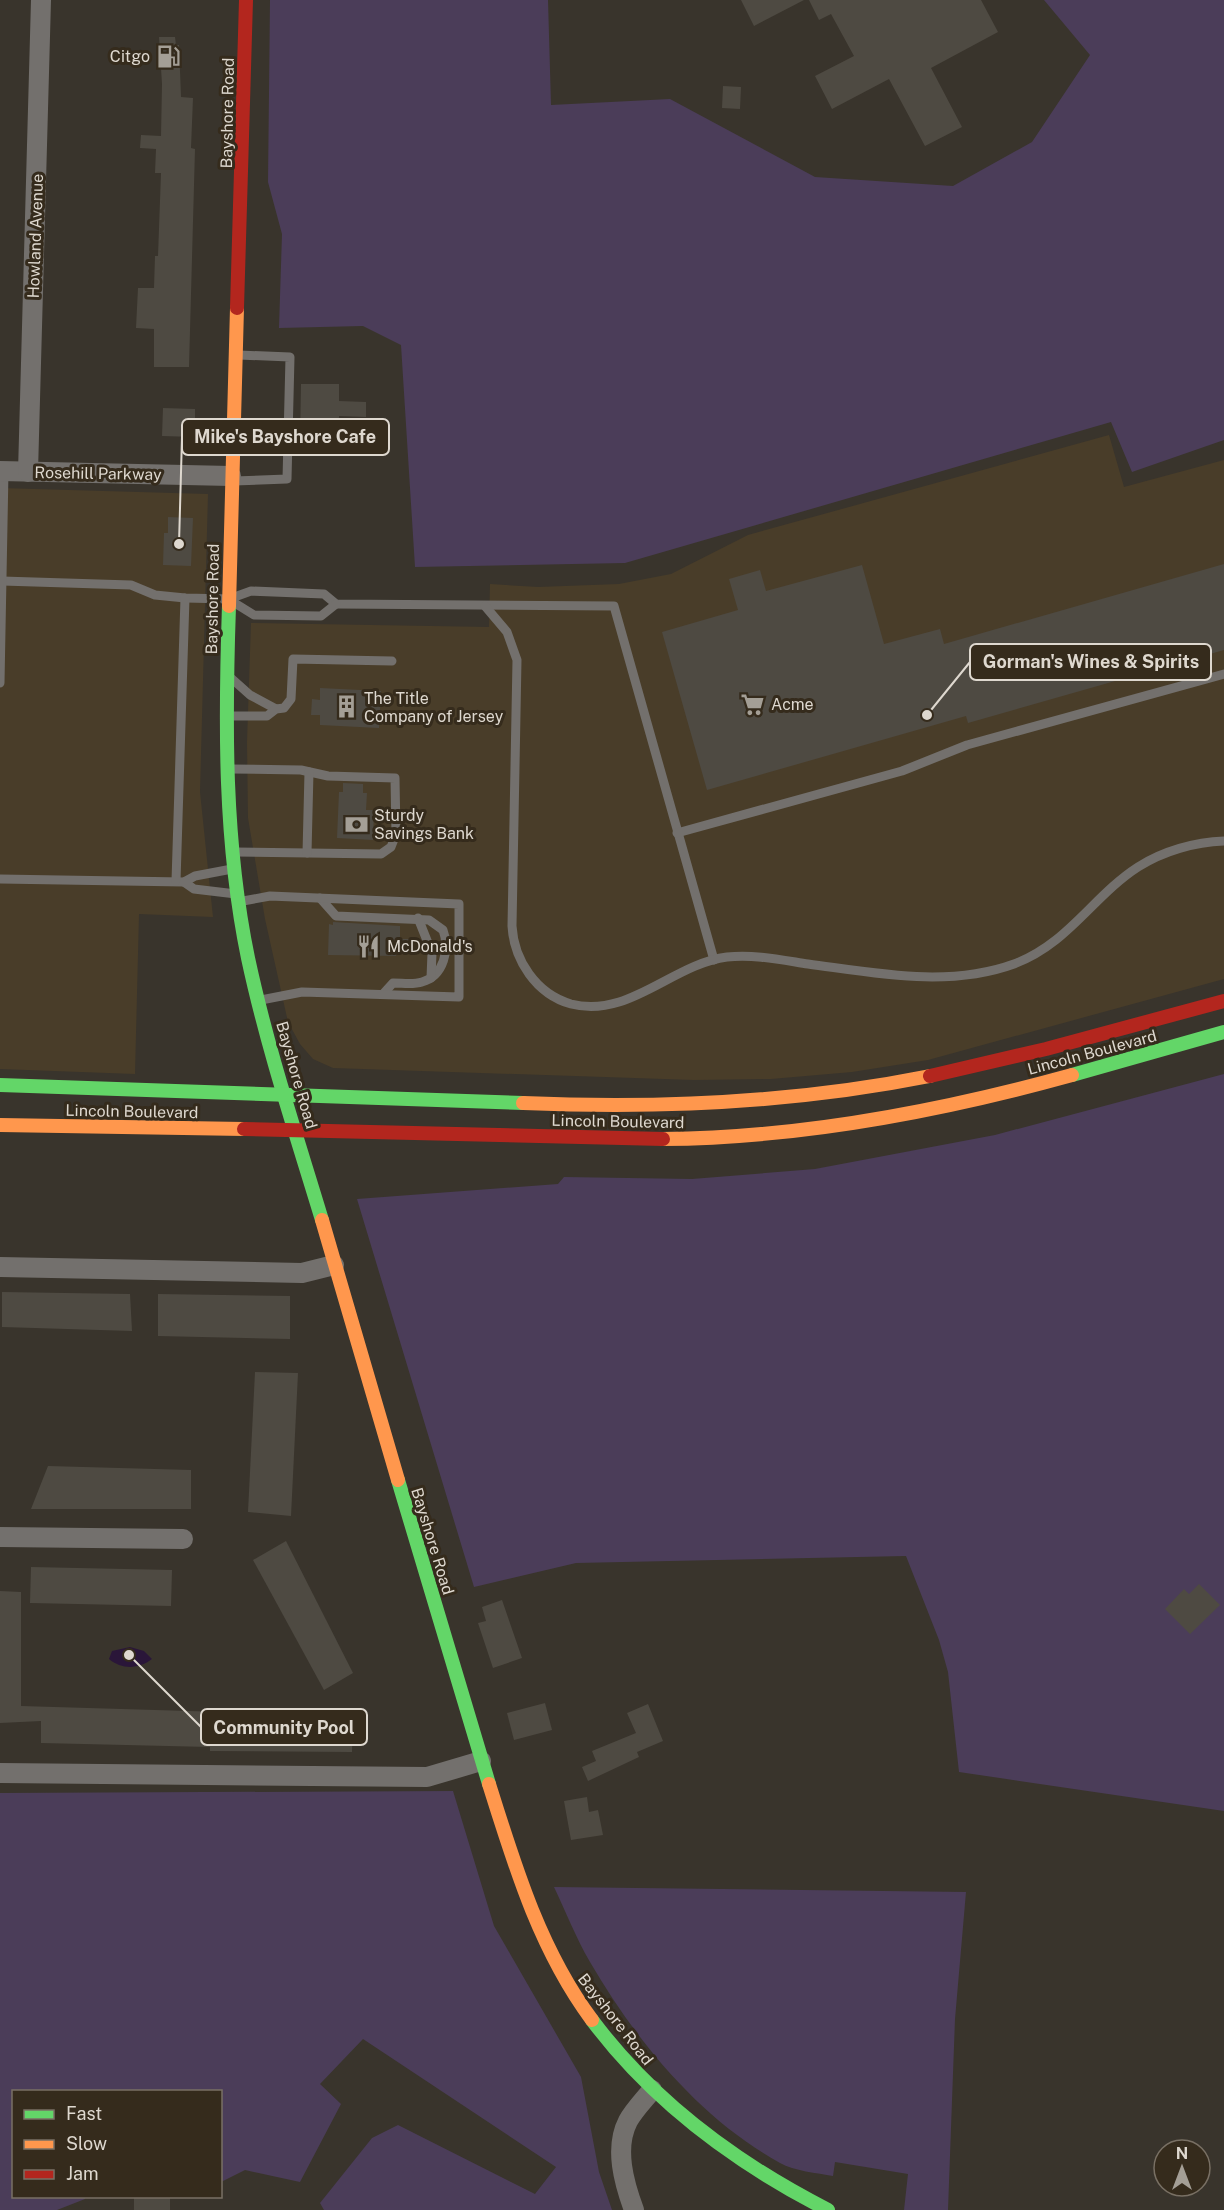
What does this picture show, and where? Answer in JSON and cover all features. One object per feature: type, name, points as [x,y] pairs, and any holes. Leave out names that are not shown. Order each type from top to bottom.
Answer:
[{"type":"main road","name":"Bayshore Road","points":[[246,0],[225,716],[226,769],[238,898],[248,958],[259,1000],[294,1129],[481,1761],[519,1877],[559,1970],[592,2019],[651,2090],[689,2123],[749,2166],[788,2191],[828,2210]]},
{"type":"main road","name":"Lincoln Boulevard","points":[[0,1086],[284,1092],[610,1105],[682,1106],[747,1102],[856,1088],[957,1071],[1099,1036],[1224,1001]]},
{"type":"main road","name":"Lincoln Boulevard","points":[[0,1125],[294,1129],[636,1140],[765,1134],[923,1110],[1053,1080],[1224,1032]]},
{"type":"street","name":"Howland Avenue","points":[[28,472],[41,0]]},
{"type":"street","name":"Rosehill Parkway","points":[[2,471],[231,478]]},
{"type":"street","points":[[0,1267],[302,1273],[334,1265]]},
{"type":"street","points":[[0,1537],[183,1539]]},
{"type":"street","points":[[0,1773],[427,1777],[481,1761]]},
{"type":"street","points":[[634,2210],[623,2179],[623,2148],[628,2122],[651,2090]]},
{"type":"lane","points":[[231,478],[286,479],[290,357],[237,355]]},
{"type":"lane","points":[[0,683],[2,471]]},
{"type":"lane","points":[[2,581],[131,585],[155,596],[229,599],[252,591],[324,594],[336,604],[614,606],[676,833],[714,960]]},
{"type":"lane","points":[[180,882],[185,597]]},
{"type":"lane","points":[[229,599],[254,615],[321,616],[336,604]]},
{"type":"lane","points":[[485,606],[507,633],[518,660],[512,926],[518,954],[529,975],[557,998],[585,1006],[602,1007],[625,1002],[678,972],[714,960],[738,957],[765,957],[890,976],[919,977],[998,969],[1028,958],[1055,941],[1139,866],[1182,848],[1224,841]]},
{"type":"lane","points":[[225,716],[267,716],[284,708],[291,699],[293,659],[392,661]]},
{"type":"lane","points":[[227,674],[250,695],[276,710]]},
{"type":"lane","points":[[676,833],[902,771],[967,745],[1224,674]]},
{"type":"lane","points":[[226,769],[309,772],[328,777],[395,778],[396,834],[392,847],[381,854],[233,852]]},
{"type":"lane","points":[[307,853],[309,772]]},
{"type":"lane","points":[[0,879],[180,882],[195,876],[235,869]]},
{"type":"lane","points":[[180,882],[194,889],[238,898],[270,896],[459,904],[459,997],[302,992],[259,1000]]},
{"type":"lane","points":[[320,898],[336,916],[418,918],[435,922],[445,935],[443,963],[431,978],[420,983],[393,983],[383,994]]},
{"type":"lane","points":[[418,918],[432,953],[431,978]]},
{"type":"shaded area","points":[[270,0],[548,0],[551,105],[670,99],[815,177],[953,186],[1032,142],[1090,55],[1044,0],[1224,0],[1224,440],[1132,472],[1111,422],[625,563],[415,567],[401,345],[363,326],[279,328],[282,234],[268,182]]},
{"type":"shaded area","points":[[1109,435],[1124,487],[1224,460],[1224,979],[928,1060],[852,1072],[771,1079],[694,1080],[333,1068],[313,1059],[300,1044],[288,1022],[265,919],[248,818],[247,742],[251,623],[489,627],[490,584],[538,587],[619,584],[671,574],[748,535]]},
{"type":"shaded area","points":[[0,488],[208,494],[200,792],[213,917],[139,914],[135,1074],[0,1069]]},
{"type":"shaded area","points":[[1224,1074],[1224,1811],[959,1772],[948,1672],[939,1640],[906,1556],[576,1563],[474,1587],[357,1199],[558,1184],[564,1177],[692,1179],[815,1169],[995,1135]]},
{"type":"shaded area","points":[[130,1647],[144,1651],[152,1659],[142,1665],[130,1667],[119,1665],[109,1659],[112,1651]]},
{"type":"shaded area","points":[[453,1791],[494,1926],[581,2077],[599,2172],[612,2210],[324,2210],[320,2203],[372,2138],[398,2125],[535,2194],[556,2167],[363,2039],[320,2084],[341,2104],[300,2182],[245,2170],[222,2182],[222,2090],[12,2090],[12,2198],[85,2199],[57,2210],[0,2210],[0,1793]]},
{"type":"shaded area","points":[[554,1887],[966,1892],[955,2019],[948,2210],[904,2210],[908,2174],[835,2162],[833,2176],[799,2170],[780,2163],[750,2145],[723,2124],[672,2075],[628,2020],[585,1953]]},
{"type":"building","points":[[741,0],[804,0],[754,26]]},
{"type":"building","points":[[809,0],[981,0],[998,32],[931,68],[962,127],[925,146],[889,79],[832,109],[815,76],[854,56],[831,14],[819,20]]},
{"type":"building","points":[[159,37],[175,37],[176,45],[179,45],[181,97],[193,98],[191,148],[195,149],[189,367],[154,367],[154,329],[136,328],[138,288],[154,288],[155,256],[158,256],[161,173],[155,173],[156,149],[140,148],[141,135],[161,136],[162,84]]},
{"type":"building","points":[[723,86],[741,87],[740,109],[722,108]]},
{"type":"building","points":[[301,384],[339,384],[339,401],[366,402],[366,417],[339,416],[338,443],[300,442]]},
{"type":"building","points":[[163,408],[195,409],[195,437],[162,436]]},
{"type":"building","points":[[168,517],[193,518],[191,566],[163,565],[164,533],[168,533]]},
{"type":"building","points":[[1224,564],[1224,650],[968,723],[966,716],[707,790],[662,632],[738,610],[729,579],[760,570],[766,591],[862,565],[884,644],[940,629],[944,644]]},
{"type":"building","name":"The Title Company of Jersey","points":[[320,688],[381,691],[379,728],[320,725],[320,715],[311,715],[312,699],[320,700]]},
{"type":"building","name":"Sturdy Savings Bank","points":[[343,783],[363,784],[363,793],[367,793],[366,810],[374,810],[373,840],[337,838],[339,792],[343,792]]},
{"type":"building","name":"McDonald's","points":[[333,922],[400,926],[400,939],[409,939],[409,953],[397,953],[396,956],[328,955],[329,924],[333,925]]},
{"type":"building","points":[[2,1292],[130,1294],[132,1331],[2,1327]]},
{"type":"building","points":[[158,1294],[290,1296],[290,1339],[158,1336]]},
{"type":"building","points":[[255,1372],[298,1373],[291,1516],[248,1512]]},
{"type":"building","points":[[48,1466],[191,1470],[191,1509],[31,1509]]},
{"type":"building","points":[[286,1541],[353,1673],[324,1690],[253,1560]]},
{"type":"building","points":[[31,1567],[172,1570],[171,1606],[30,1603]]},
{"type":"building","points":[[1199,1584],[1220,1605],[1190,1634],[1165,1609],[1184,1589],[1189,1594]]},
{"type":"building","points":[[0,1591],[21,1592],[21,1706],[353,1716],[352,1752],[210,1751],[210,1747],[41,1743],[41,1721],[0,1723]]},
{"type":"building","points":[[502,1600],[522,1658],[493,1668],[478,1623],[486,1621],[482,1607]]},
{"type":"building","points":[[545,1703],[552,1730],[514,1740],[507,1713]]},
{"type":"building","points":[[648,1704],[663,1741],[637,1752],[639,1757],[588,1781],[582,1767],[596,1761],[592,1751],[636,1733],[627,1713]]},
{"type":"building","points":[[587,1797],[589,1812],[598,1810],[603,1835],[571,1840],[564,1801]]},
{"type":"building","points":[[134,2198],[170,2198],[170,2210],[134,2210]]},
{"type":"traffic: fast","points":[[229,606],[228,783],[234,871],[240,914],[264,1024],[322,1220]]},
{"type":"traffic: fast","points":[[1072,1075],[1224,1032]]},
{"type":"traffic: fast","points":[[0,1085],[523,1103]]},
{"type":"traffic: fast","points":[[398,1480],[489,1784]]},
{"type":"traffic: fast","points":[[592,2020],[642,2078],[699,2129],[761,2172],[828,2210]]},
{"type":"traffic: slow","points":[[229,606],[237,308]]},
{"type":"traffic: slow","points":[[663,1139],[766,1134],[869,1121],[971,1100],[1072,1075]]},
{"type":"traffic: slow","points":[[523,1103],[625,1105],[727,1102],[829,1092],[930,1076]]},
{"type":"traffic: slow","points":[[0,1125],[244,1129]]},
{"type":"traffic: slow","points":[[322,1220],[398,1480]]},
{"type":"traffic: slow","points":[[489,1784],[519,1877],[543,1936],[574,1993],[592,2020]]},
{"type":"traffic: jam","points":[[237,308],[246,0]]},
{"type":"traffic: jam","points":[[930,1076],[1046,1049],[1224,1001]]},
{"type":"traffic: jam","points":[[244,1129],[663,1139]]},
{"type":"place","name":"Citgo","points":[[168,56]]},
{"type":"place","name":"Mike's Bayshore Cafe","points":[[179,544]]},
{"type":"place","name":"Acme","points":[[753,704]]},
{"type":"place","name":"The Title Company of Jersey","points":[[346,707]]},
{"type":"place","name":"Gorman's Wines & Spirits","points":[[927,715]]},
{"type":"place","name":"Sturdy Savings Bank","points":[[356,824]]},
{"type":"place","name":"McDonald's","points":[[369,946]]},
{"type":"place","name":"Community Pool","points":[[129,1655]]}]
